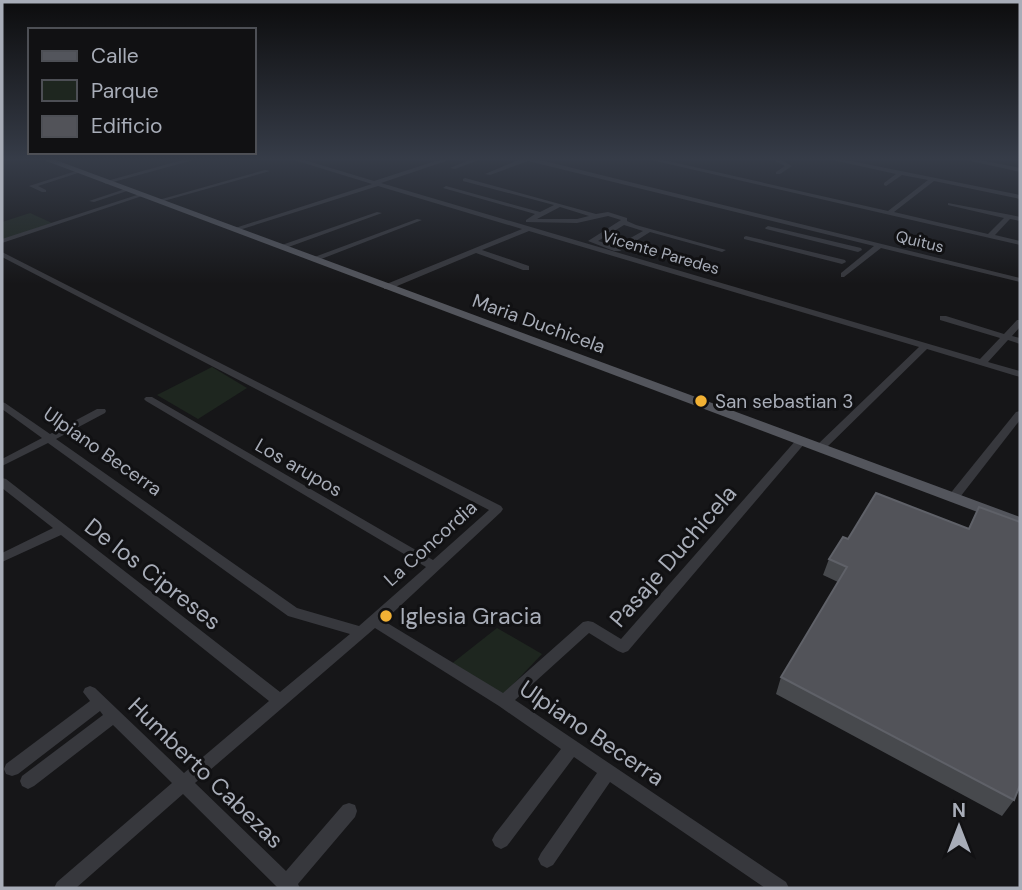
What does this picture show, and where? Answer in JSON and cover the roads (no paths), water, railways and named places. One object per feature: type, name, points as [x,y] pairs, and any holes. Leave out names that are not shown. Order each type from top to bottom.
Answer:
[{"type":"main road","name":"Maria Duchicela","points":[[158,201],[1020,523]]},
{"type":"street","points":[[2,241],[125,201]]},
{"type":"street","points":[[234,230],[323,201]]},
{"type":"street","name":"Vicente Paredes","points":[[439,201],[1020,374]]},
{"type":"street","points":[[448,201],[524,224],[577,221],[608,214],[625,219],[623,222]]},
{"type":"street","points":[[492,201],[541,214]]},
{"type":"street","points":[[543,201],[596,216]]},
{"type":"street","name":"Quitus","points":[[695,201],[1020,280]]},
{"type":"street","points":[[834,201],[1020,243]]},
{"type":"street","points":[[889,213],[905,201]]},
{"type":"street","points":[[950,204],[1020,219]]},
{"type":"street","points":[[387,287],[478,251],[560,205]]},
{"type":"street","points":[[280,247],[379,213]]},
{"type":"street","points":[[990,236],[1009,216]]},
{"type":"street","points":[[313,259],[419,220]]},
{"type":"street","points":[[649,230],[617,249],[592,241],[623,222],[722,250]]},
{"type":"street","points":[[768,228],[858,250]]},
{"type":"street","points":[[804,253],[826,233]]},
{"type":"street","points":[[746,239],[842,262]]},
{"type":"street","points":[[844,275],[879,246]]},
{"type":"street","points":[[478,251],[526,268]]},
{"type":"street","name":"La Concordia","points":[[2,254],[497,509],[432,565],[362,632],[278,699],[63,888]]},
{"type":"street","points":[[943,318],[1020,341]]},
{"type":"street","points":[[982,363],[1020,322]]},
{"type":"street","points":[[820,448],[925,346]]},
{"type":"street","name":"Los arupos","points":[[149,399],[432,565]]},
{"type":"street","name":"Ulpiano Becerra","points":[[2,405],[293,612],[362,632]]},
{"type":"street","points":[[2,463],[102,411]]},
{"type":"street","points":[[953,498],[1020,414]]},
{"type":"street","name":"Pasaje Duchicela","points":[[504,701],[588,626],[623,646],[800,441]]},
{"type":"street","name":"De los Cipreses","points":[[2,482],[278,699]]},
{"type":"street","points":[[2,558],[62,529]]},
{"type":"street","name":"Ulpiano Becerra","points":[[374,621],[504,701],[780,888]]},
{"type":"street","name":"Humberto Cabezas","points":[[12,769],[95,697],[184,780],[288,886]]},
{"type":"street","points":[[28,781],[114,715]]},
{"type":"street","points":[[501,840],[572,747]]},
{"type":"street","points":[[547,859],[608,771]]},
{"type":"street","points":[[288,886],[349,811]]},
{"type":"place","name":"San sebastian 3","points":[[701,401]]},
{"type":"place","name":"Iglesia Gracia","points":[[386,616]]}]
